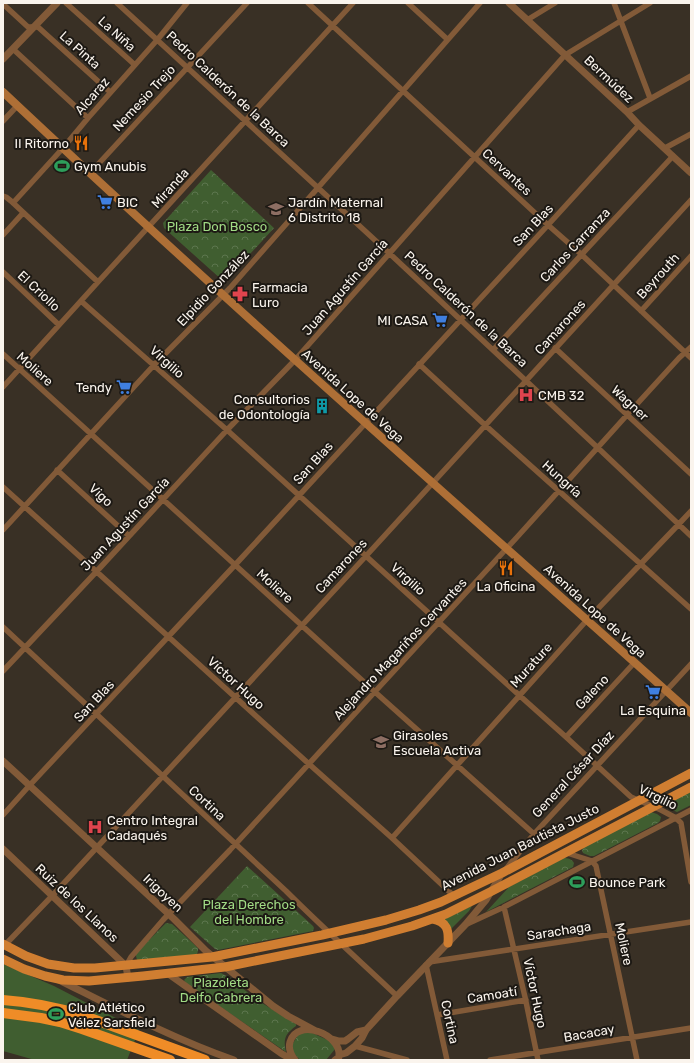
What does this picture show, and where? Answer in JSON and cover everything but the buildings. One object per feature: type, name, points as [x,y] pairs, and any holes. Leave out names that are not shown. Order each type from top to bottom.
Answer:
[{"type":"highway","points":[[3,1000],[44,1005],[62,1009],[205,1060]]},
{"type":"highway","points":[[3,1013],[60,1022],[170,1060]]},
{"type":"main road","name":"Avenida Lope de Vega","points":[[3,92],[148,228],[691,713]]},
{"type":"main road","name":"Avenida Juan Bautista Justo","points":[[4,945],[33,959],[57,966],[87,968],[126,966],[212,957],[330,933],[403,915],[454,896],[502,874],[691,773]]},
{"type":"main road","name":"Avenida Juan Bautista Justo","points":[[3,959],[34,973],[56,978],[89,981],[225,967],[342,944],[391,932],[446,914],[691,787]]},
{"type":"main road","points":[[433,919],[440,921],[445,925],[449,935],[448,943]]},
{"type":"street","points":[[3,59],[57,3]]},
{"type":"street","name":"La Niña","points":[[66,3],[135,65]]},
{"type":"street","name":"Pedro Calderón de la Barca","points":[[117,3],[318,187],[691,536]]},
{"type":"street","name":"Alcaraz","points":[[13,203],[158,39],[187,3]]},
{"type":"street","name":"Nemesio Trejo","points":[[90,173],[247,3]]},
{"type":"street","name":"Cervantes","points":[[308,3],[581,254],[691,358]]},
{"type":"street","name":"Miranda","points":[[3,388],[353,3]]},
{"type":"street","points":[[408,3],[447,40]]},
{"type":"street","name":"Elpidio González","points":[[3,530],[154,365],[223,295],[480,3]]},
{"type":"street","name":"Bermúdez","points":[[509,3],[691,173]]},
{"type":"street","points":[[528,20],[555,3]]},
{"type":"street","points":[[614,3],[650,98]]},
{"type":"street","name":"Juan Agustín García","points":[[3,671],[227,430],[295,360],[565,55],[650,3]]},
{"type":"street","name":"La Pinta","points":[[3,4],[28,27],[38,27],[110,92]]},
{"type":"street","points":[[13,49],[88,118]]},
{"type":"street","points":[[627,112],[691,76]]},
{"type":"street","points":[[3,121],[17,106]]},
{"type":"street","name":"San Blas","points":[[3,815],[461,320],[639,125]]},
{"type":"street","points":[[665,148],[691,134]]},
{"type":"street","name":"Carlos Carranza","points":[[493,350],[673,156]]},
{"type":"street","points":[[3,196],[23,212],[98,282]]},
{"type":"street","name":"Camarones","points":[[4,945],[52,896],[302,626],[691,200]]},
{"type":"street","points":[[3,235],[23,212]]},
{"type":"street","name":"Beyrouth","points":[[641,311],[691,256]]},
{"type":"street","name":"El Criollo","points":[[3,272],[59,325]]},
{"type":"street","name":"Virgilio","points":[[81,301],[227,430],[631,797],[654,806],[676,818],[681,824],[691,882]]},
{"type":"street","name":"Alejandro Magariños Cervantes","points":[[126,966],[131,957],[168,914],[309,764],[627,415],[691,347]]},
{"type":"street","name":"Wagner","points":[[555,348],[691,474]]},
{"type":"street","name":"Moliere","points":[[3,354],[375,692],[534,834]]},
{"type":"street","name":"Hungría","points":[[419,364],[558,491],[691,609]]},
{"type":"street","name":"Vigo","points":[[58,470],[129,536]]},
{"type":"street","name":"Víctor Hugo","points":[[3,487],[392,838],[454,896]]},
{"type":"street","name":"Murature","points":[[392,838],[587,620],[691,510]]},
{"type":"street","name":"Cortina","points":[[3,627],[397,996]]},
{"type":"street","name":"Galeno","points":[[566,737],[635,662]]},
{"type":"street","name":"General César Díaz","points":[[366,1030],[465,925],[486,900],[502,874],[534,834],[691,664]]},
{"type":"street","name":"Irigoyen","points":[[3,761],[168,914],[212,957],[273,1006],[288,1016],[330,1038]]},
{"type":"street","points":[[465,925],[504,907],[691,810]]},
{"type":"street","points":[[676,818],[691,815]]},
{"type":"street","name":"Ruiz de los Llanos","points":[[3,849],[126,966]]},
{"type":"street","points":[[566,852],[592,861]]},
{"type":"street","name":"Moliere","points":[[592,861],[596,866],[637,1060]]},
{"type":"street","name":"Víctor Hugo","points":[[504,907],[526,1000],[538,1060]]},
{"type":"street","name":"Sarachaga","points":[[428,964],[514,949],[691,922]]},
{"type":"street","name":"Cortina","points":[[428,964],[447,1060]]},
{"type":"street","points":[[126,966],[128,978]]},
{"type":"street","points":[[167,974],[282,1054],[294,1060]]},
{"type":"street","points":[[56,978],[176,1038],[234,1060]]},
{"type":"street","name":"Camoatí","points":[[437,1015],[526,1000]]},
{"type":"street","name":"Bacacay","points":[[490,1060],[691,1028]]},
{"type":"street","points":[[294,1060],[289,1046],[292,1036],[301,1030],[316,1031]]},
{"type":"street","points":[[330,1038],[338,1041],[345,1041],[357,1032],[366,1030]]},
{"type":"street","points":[[330,1038],[336,1045],[337,1057],[346,1053],[355,1046],[362,1038],[366,1030]]},
{"type":"street","points":[[355,1046],[407,1060]]},
{"type":"green space","name":"Plaza Don Bosco","points":[[211,170],[274,228],[226,280],[222,280],[164,228],[163,223]]},
{"type":"green space","points":[[691,791],[691,805],[677,812],[668,808],[668,802]]},
{"type":"green space","points":[[651,812],[661,817],[658,823],[594,856],[583,853],[582,850],[584,847]]},
{"type":"green space","points":[[563,858],[572,861],[574,863],[573,867],[486,912],[509,887]]},
{"type":"green space","name":"Plaza Derechos del Hombre","points":[[247,866],[313,926],[313,931],[218,950],[190,927]]},
{"type":"green space","points":[[472,906],[469,911],[451,929],[444,919]]},
{"type":"green space","points":[[166,923],[172,924],[198,948],[197,954],[137,960],[136,953]]},
{"type":"green space","name":"Club Atlético Vélez Sarsfield","points":[[3,964],[54,986],[139,1030],[127,1060],[35,1060],[3,1051]]},
{"type":"green space","name":"Plazoleta Delfo Cabrera","points":[[221,973],[230,978],[257,1000],[296,1024],[296,1026],[287,1034],[285,1040],[286,1052],[186,983],[184,980],[187,977]]},
{"type":"green space","points":[[310,1032],[332,1042],[335,1049],[326,1060],[300,1060],[293,1052],[292,1045],[299,1033]]},
{"type":"place","name":"Il Ritorno","points":[[81,143]]},
{"type":"place","name":"Gym Anubis","points":[[62,166]]},
{"type":"place","name":"BIC","points":[[105,202]]},
{"type":"place","name":"Jardín Maternal 6 Distrito 18","points":[[276,209]]},
{"type":"place","name":"Farmacia Luro","points":[[240,294]]},
{"type":"place","name":"MI CASA","points":[[440,320]]},
{"type":"place","name":"Tendy","points":[[124,387]]},
{"type":"place","name":"CMB 32","points":[[526,395]]},
{"type":"place","name":"Consultorios de Odontología","points":[[322,406]]},
{"type":"place","name":"La Oficina","points":[[506,568]]},
{"type":"place","name":"La Esquina","points":[[653,692]]},
{"type":"place","name":"Girasoles Escuela Activa","points":[[381,742]]},
{"type":"place","name":"Centro Integral Cadaqués","points":[[95,827]]},
{"type":"place","name":"Bounce Park","points":[[577,882]]},
{"type":"place","name":"Club Atlético Vélez Sarsfield","points":[[56,1014]]}]
